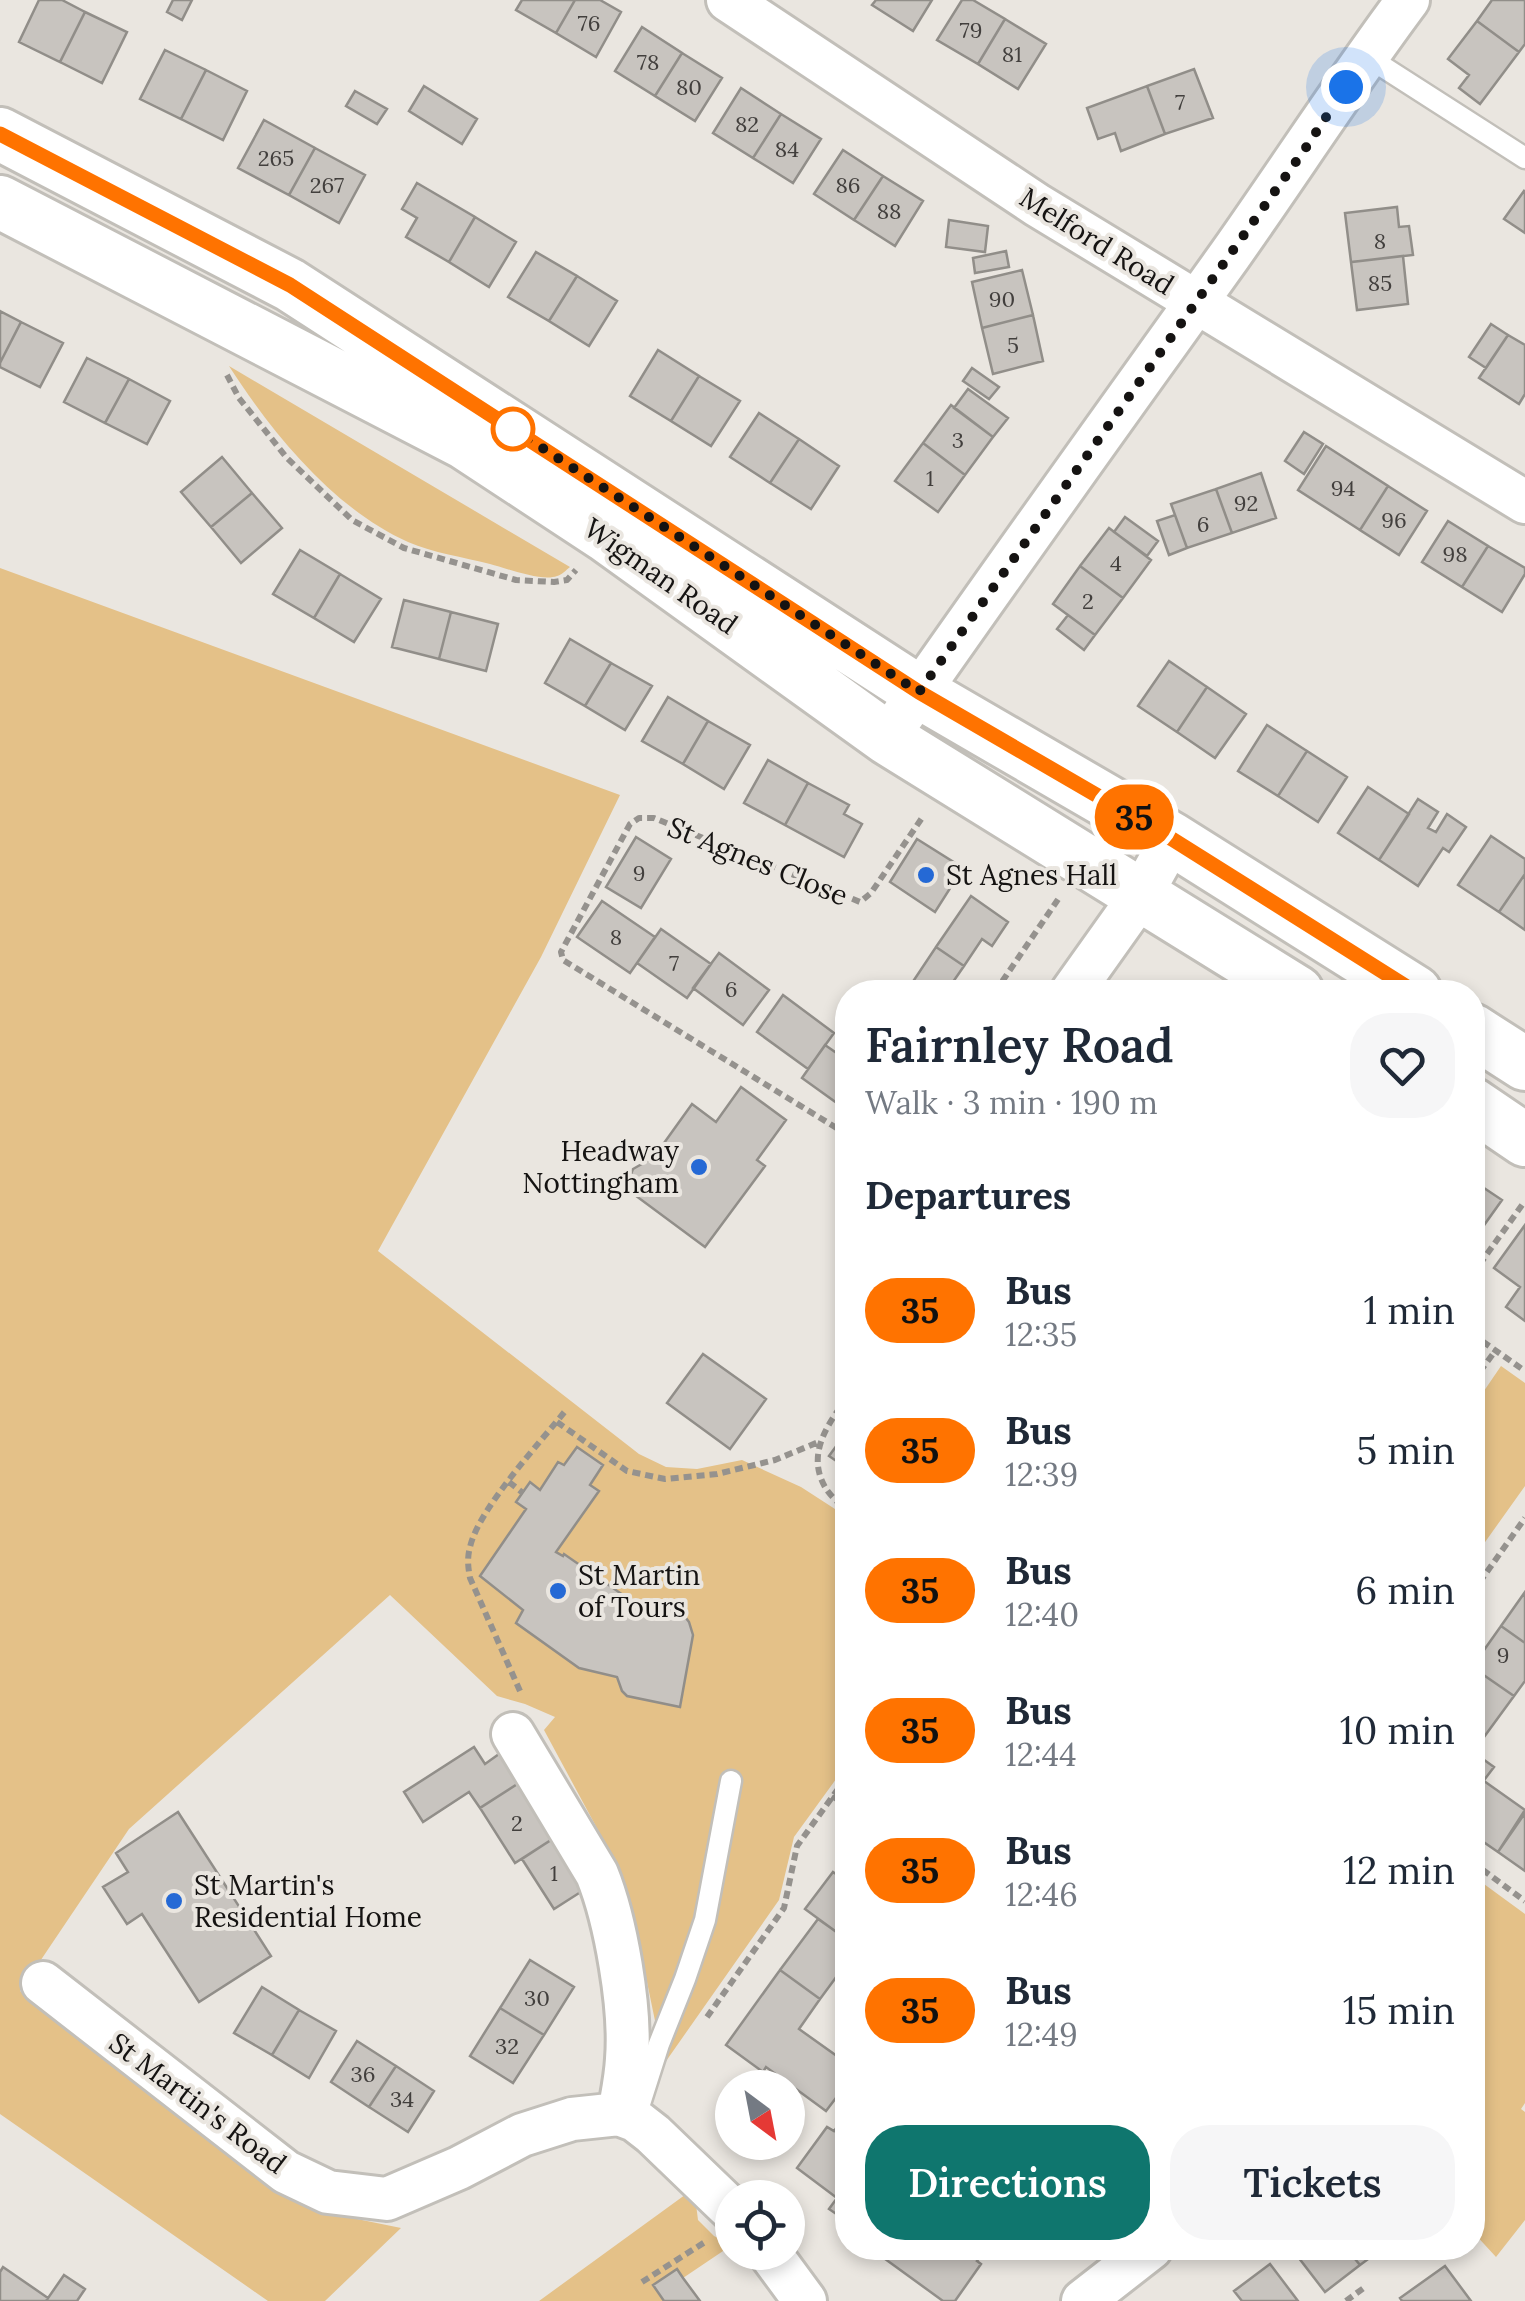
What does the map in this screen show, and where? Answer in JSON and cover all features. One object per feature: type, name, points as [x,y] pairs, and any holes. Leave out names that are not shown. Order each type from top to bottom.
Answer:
[{"type":"street","name":"Melford Road","points":[[728,0],[1038,205],[1525,502]]},
{"type":"street","points":[[887,738],[1408,0]]},
{"type":"street","name":"Wigman Road","points":[[0,134],[290,285],[919,692],[1172,839],[1396,980]]},
{"type":"street","name":"Wigman Road","points":[[0,202],[465,443],[606,535],[887,738],[1278,980]]},
{"type":"street","points":[[1081,980],[1141,895],[1172,839]]},
{"type":"street","points":[[1485,1038],[1525,1064]]},
{"type":"street","points":[[1485,1113],[1525,1140]]},
{"type":"street","points":[[513,1734],[597,1874],[607,1898],[628,2016],[627,2117],[653,2134],[715,2213]]},
{"type":"street","name":"St Martin's Road","points":[[42,1983],[286,2172],[328,2192],[387,2198],[459,2168],[522,2135],[572,2118],[627,2117]]},
{"type":"street","points":[[1083,2301],[1136,2260]]},
{"type":"street","points":[[780,2270],[799,2299]]},
{"type":"lane","points":[[1366,56],[1525,158]]},
{"type":"lane","points":[[627,2117],[686,1979],[705,1920],[731,1780]]},
{"type":"path","points":[[227,321],[220,362],[239,398],[287,458],[352,520],[404,548],[516,580],[539,582],[567,580],[606,535]]},
{"type":"path","name":"St Agnes Close","points":[[835,1127],[563,960],[561,952],[630,824],[639,818],[654,818],[860,902],[871,893],[950,777]]},
{"type":"path","points":[[1003,980],[1084,860]]},
{"type":"path","points":[[1485,1258],[1525,1202]]},
{"type":"path","points":[[1485,1343],[1525,1371]]},
{"type":"path","points":[[1485,1365],[1496,1350]]},
{"type":"path","points":[[513,1734],[525,1704],[470,1578],[470,1543],[493,1502],[566,1410]]},
{"type":"path","points":[[835,1414],[821,1441],[817,1469],[826,1490],[835,1499]]},
{"type":"path","points":[[557,1422],[626,1471],[665,1479],[717,1474],[775,1460],[821,1441]]},
{"type":"path","points":[[508,1482],[523,1492]]},
{"type":"path","points":[[1485,1575],[1525,1518]]},
{"type":"path","points":[[704,2022],[784,1908],[797,1846],[835,1792]]},
{"type":"path","points":[[1485,1872],[1525,1901]]},
{"type":"path","points":[[642,2282],[715,2229]]},
{"type":"path","points":[[1346,2301],[1365,2287]]},
{"type":"shaded area","points":[[229,366],[570,567],[557,576],[533,576],[428,549],[381,528],[307,467]]},
{"type":"shaded area","points":[[0,568],[620,795],[541,957],[378,1251],[639,1454],[666,1467],[697,1469],[742,1460],[801,1487],[835,1509],[835,1781],[794,1837],[779,1900],[664,2064],[631,1905],[613,1858],[544,1730],[555,1717],[497,1696],[390,1595],[129,1829],[20,1991],[323,2212],[401,2228],[325,2301],[268,2301],[0,2114]],"holes":[[[577,1447],[603,1465],[556,1552],[565,1554],[646,1611],[667,1606],[680,1610],[693,1635],[681,1706],[627,1696],[617,1677],[579,1668],[523,1610],[526,1509],[516,1502],[529,1483],[540,1490],[558,1462],[564,1465]]]},
{"type":"shaded area","points":[[1501,1366],[1525,1383],[1525,1486],[1485,1542],[1485,1389]]},
{"type":"shaded area","points":[[1485,1885],[1525,1914],[1525,2103],[1521,2109],[1525,2112],[1525,2220],[1496,2257],[1485,2245]]},
{"type":"shaded area","points":[[689,2192],[698,2220],[715,2236],[715,2256],[683,2278],[676,2269],[653,2285],[664,2301],[539,2301]]},
{"type":"building","points":[[39,0],[62,0],[85,12],[60,62],[19,42]]},
{"type":"building","points":[[173,0],[192,0],[182,20],[167,12]]},
{"type":"building","points":[[522,0],[575,0],[556,33],[516,10]]},
{"type":"building","points":[[575,0],[600,0],[621,12],[596,57],[556,33]]},
{"type":"building","points":[[876,0],[932,0],[913,31],[872,5]]},
{"type":"building","points":[[962,0],[973,0],[1005,19],[978,64],[937,40]]},
{"type":"building","points":[[1492,0],[1525,0],[1525,44],[1519,52],[1477,21]]},
{"type":"building","points":[[85,12],[127,32],[102,83],[60,62]]},
{"type":"building","points":[[1005,19],[1046,44],[1018,89],[978,64]]},
{"type":"building","points":[[1477,21],[1519,52],[1480,104],[1459,88],[1469,75],[1448,59]]},
{"type":"building","points":[[642,27],[682,53],[655,96],[615,71]]},
{"type":"building","points":[[165,50],[206,70],[181,119],[140,99]]},
{"type":"building","points":[[682,53],[722,78],[695,121],[655,96]]},
{"type":"building","points":[[1194,69],[1213,118],[1165,134],[1147,86]]},
{"type":"building","points":[[206,70],[247,91],[223,140],[181,119]]},
{"type":"building","points":[[424,86],[477,119],[462,144],[409,111]]},
{"type":"building","points":[[1147,86],[1165,134],[1121,151],[1115,133],[1098,139],[1087,108]]},
{"type":"building","points":[[741,88],[781,114],[753,158],[713,133]]},
{"type":"building","points":[[355,91],[387,109],[377,124],[346,106]]},
{"type":"building","points":[[781,114],[821,139],[793,183],[753,158]]},
{"type":"building","points":[[264,120],[315,148],[289,195],[238,168]]},
{"type":"building","points":[[315,148],[365,175],[339,223],[289,195]]},
{"type":"building","points":[[843,150],[883,176],[854,220],[814,194]]},
{"type":"building","points":[[883,176],[923,201],[895,246],[854,220]]},
{"type":"building","points":[[417,183],[475,217],[449,262],[406,237],[417,218],[402,209]]},
{"type":"building","points":[[1525,192],[1525,233],[1504,219]]},
{"type":"building","points":[[1397,207],[1399,227],[1409,226],[1413,255],[1351,262],[1345,213]]},
{"type":"building","points":[[475,217],[516,242],[489,287],[449,262]]},
{"type":"building","points":[[949,220],[988,226],[985,252],[946,247]]},
{"type":"building","points":[[1006,251],[1009,267],[975,273],[973,258]]},
{"type":"building","points":[[536,252],[577,276],[549,321],[508,297]]},
{"type":"building","points":[[1403,256],[1408,304],[1357,310],[1351,262]]},
{"type":"building","points":[[1022,270],[1033,315],[982,328],[972,282]]},
{"type":"building","points":[[577,276],[617,301],[589,346],[549,321]]},
{"type":"building","points":[[0,311],[21,322],[0,363]]},
{"type":"building","points":[[1033,315],[1043,361],[993,374],[982,328]]},
{"type":"building","points":[[21,322],[63,343],[40,387],[0,367]]},
{"type":"building","points":[[1491,324],[1508,335],[1486,368],[1469,357]]},
{"type":"building","points":[[1508,335],[1525,345],[1525,394],[1519,404],[1479,378]]},
{"type":"building","points":[[658,350],[699,376],[671,421],[630,396]]},
{"type":"building","points":[[87,358],[129,379],[105,423],[64,402]]},
{"type":"building","points":[[972,368],[999,387],[989,399],[963,381]]},
{"type":"building","points":[[699,376],[740,401],[711,446],[671,421]]},
{"type":"building","points":[[129,379],[170,401],[147,444],[105,423]]},
{"type":"building","points":[[968,389],[1008,418],[993,437],[954,408]]},
{"type":"building","points":[[951,405],[993,437],[965,475],[923,443]]},
{"type":"building","points":[[759,413],[799,439],[770,483],[730,457]]},
{"type":"building","points":[[1304,432],[1323,444],[1304,474],[1285,461]]},
{"type":"building","points":[[799,439],[839,466],[811,509],[770,483]]},
{"type":"building","points":[[923,443],[965,475],[938,512],[895,481]]},
{"type":"building","points":[[1326,446],[1388,486],[1360,530],[1298,490]]},
{"type":"building","points":[[222,457],[252,493],[211,527],[181,492]]},
{"type":"building","points":[[1261,473],[1276,518],[1232,533],[1216,489]]},
{"type":"building","points":[[1388,486],[1427,511],[1399,555],[1360,530]]},
{"type":"building","points":[[1216,489],[1232,533],[1187,548],[1171,504]]},
{"type":"building","points":[[252,493],[282,528],[241,563],[211,527]]},
{"type":"building","points":[[1175,515],[1187,548],[1169,555],[1157,521]]},
{"type":"building","points":[[1125,517],[1158,541],[1147,556],[1114,532]]},
{"type":"building","points":[[1448,521],[1488,546],[1462,587],[1422,562]]},
{"type":"building","points":[[1109,528],[1151,560],[1123,598],[1080,566]]},
{"type":"building","points":[[1488,546],[1525,568],[1502,612],[1462,587]]},
{"type":"building","points":[[300,550],[340,574],[314,618],[273,594]]},
{"type":"building","points":[[1080,566],[1123,598],[1095,635],[1053,604]]},
{"type":"building","points":[[340,574],[381,599],[354,642],[314,618]]},
{"type":"building","points":[[404,600],[451,612],[439,659],[392,647]]},
{"type":"building","points":[[451,612],[498,624],[486,671],[439,659]]},
{"type":"building","points":[[1068,615],[1095,635],[1084,650],[1057,629]]},
{"type":"building","points":[[570,639],[611,663],[585,706],[545,683]]},
{"type":"building","points":[[1169,661],[1207,687],[1177,732],[1138,706]]},
{"type":"building","points":[[611,663],[652,686],[625,730],[585,706]]},
{"type":"building","points":[[1207,687],[1246,714],[1215,758],[1177,732]]},
{"type":"building","points":[[668,697],[708,721],[683,764],[642,741]]},
{"type":"building","points":[[708,721],[750,745],[724,789],[683,764]]},
{"type":"building","points":[[1267,725],[1307,751],[1278,796],[1238,771]]},
{"type":"building","points":[[1307,751],[1347,777],[1318,822],[1278,796]]},
{"type":"building","points":[[768,760],[808,783],[785,825],[744,803]]},
{"type":"building","points":[[808,783],[849,805],[844,814],[862,824],[844,857],[785,825]]},
{"type":"building","points":[[1368,787],[1409,814],[1379,860],[1338,833]]},
{"type":"building","points":[[1418,799],[1438,812],[1428,828],[1436,832],[1447,814],[1466,827],[1449,852],[1443,848],[1418,886],[1379,860]]},
{"type":"building","points":[[1491,836],[1525,859],[1525,874],[1499,912],[1458,885]]},
{"type":"building","points":[[636,837],[671,859],[641,908],[606,887]]},
{"type":"building","name":"St Agnes Hall","points":[[917,839],[963,868],[935,912],[890,882]]},
{"type":"building","points":[[1525,874],[1525,930],[1499,912]]},
{"type":"building","points":[[971,896],[1008,922],[992,946],[982,939],[964,966],[936,947]]},
{"type":"building","points":[[602,901],[655,937],[630,973],[577,937]]},
{"type":"building","points":[[661,929],[711,964],[687,998],[637,963]]},
{"type":"building","points":[[936,947],[964,966],[954,980],[914,980]]},
{"type":"building","points":[[719,953],[769,990],[743,1025],[693,988]]},
{"type":"building","points":[[783,995],[834,1033],[808,1069],[757,1032]]},
{"type":"building","points":[[825,1045],[835,1052],[835,1102],[802,1078]]},
{"type":"building","name":"Headway Nottingham","points":[[741,1087],[786,1120],[757,1160],[765,1166],[705,1247],[628,1190],[629,1179],[633,1169],[654,1157],[692,1104],[716,1122]]},
{"type":"building","points":[[1485,1189],[1502,1200],[1485,1224]]},
{"type":"building","points":[[1525,1225],[1525,1321],[1506,1307],[1520,1287],[1494,1268]]},
{"type":"building","points":[[703,1354],[766,1399],[730,1449],[667,1403]]},
{"type":"building","name":"St Martin of Tours","points":[[577,1447],[603,1465],[590,1485],[599,1491],[556,1552],[646,1611],[667,1606],[680,1610],[693,1635],[680,1707],[627,1696],[617,1677],[579,1668],[516,1623],[523,1610],[480,1576],[526,1509],[516,1502],[530,1482],[540,1490],[558,1462],[564,1465]]},
{"type":"building","points":[[1525,1592],[1525,1643],[1501,1626]]},
{"type":"building","points":[[1501,1626],[1525,1643],[1525,1681],[1514,1696],[1485,1676],[1485,1649]]},
{"type":"building","points":[[1485,1676],[1514,1696],[1485,1736]]},
{"type":"building","points":[[474,1747],[485,1764],[499,1754],[519,1783],[480,1808],[469,1792],[423,1822],[404,1792]]},
{"type":"building","points":[[1485,1761],[1494,1767],[1485,1779]]},
{"type":"building","points":[[1485,1782],[1525,1810],[1498,1852],[1485,1843]]},
{"type":"building","points":[[519,1783],[554,1838],[515,1863],[480,1808]]},
{"type":"building","name":"St Martin's Residential Home","points":[[178,1812],[271,1956],[199,2002],[142,1914],[127,1924],[103,1887],[128,1872],[116,1853]]},
{"type":"building","points":[[1525,1813],[1525,1871],[1498,1852]]},
{"type":"building","points":[[554,1838],[587,1888],[554,1909],[522,1859]]},
{"type":"building","points":[[833,1872],[835,1873],[835,1931],[805,1909]]},
{"type":"building","points":[[818,1919],[835,1931],[835,1979],[820,1999],[780,1970]]},
{"type":"building","points":[[530,1960],[574,1987],[544,2035],[500,2008]]},
{"type":"building","points":[[780,1970],[820,1999],[799,2029],[835,2055],[835,2099],[826,2111],[805,2096],[805,2070],[760,2070],[726,2045]]},
{"type":"building","points":[[262,1987],[299,2010],[272,2055],[234,2033]]},
{"type":"building","points":[[500,2008],[544,2035],[513,2083],[470,2056]]},
{"type":"building","points":[[299,2010],[336,2031],[309,2078],[272,2055]]},
{"type":"building","points":[[357,2041],[396,2066],[369,2107],[331,2082]]},
{"type":"building","points":[[396,2066],[434,2091],[408,2132],[369,2107]]},
{"type":"building","points":[[827,2127],[835,2130],[835,2196],[797,2168]]},
{"type":"building","points":[[887,2260],[978,2260],[981,2264],[955,2301],[943,2301]]},
{"type":"building","points":[[1300,2260],[1356,2260],[1360,2265],[1325,2292]]},
{"type":"building","points":[[1270,2264],[1298,2301],[1242,2301],[1234,2291]]},
{"type":"building","points":[[1445,2266],[1471,2301],[1402,2301],[1400,2298]]},
{"type":"building","points":[[3,2267],[48,2298],[46,2301],[0,2301]]},
{"type":"building","points":[[677,2269],[700,2301],[664,2301],[653,2285]]},
{"type":"building","points":[[64,2275],[85,2289],[77,2301],[46,2301]]},
{"type":"bus line","name":"35","points":[[0,134],[290,285],[919,692],[1172,839],[1397,980]]},
{"type":"place","name":"St Agnes Hall","points":[[926,875]]},
{"type":"place","name":"Headway Nottingham","points":[[699,1167]]},
{"type":"place","name":"St Martin of Tours","points":[[558,1591]]},
{"type":"place","name":"St Martin's Residential Home","points":[[174,1901]]},
{"type":"route","points":[[513,429],[919,692],[1346,87]]}]
